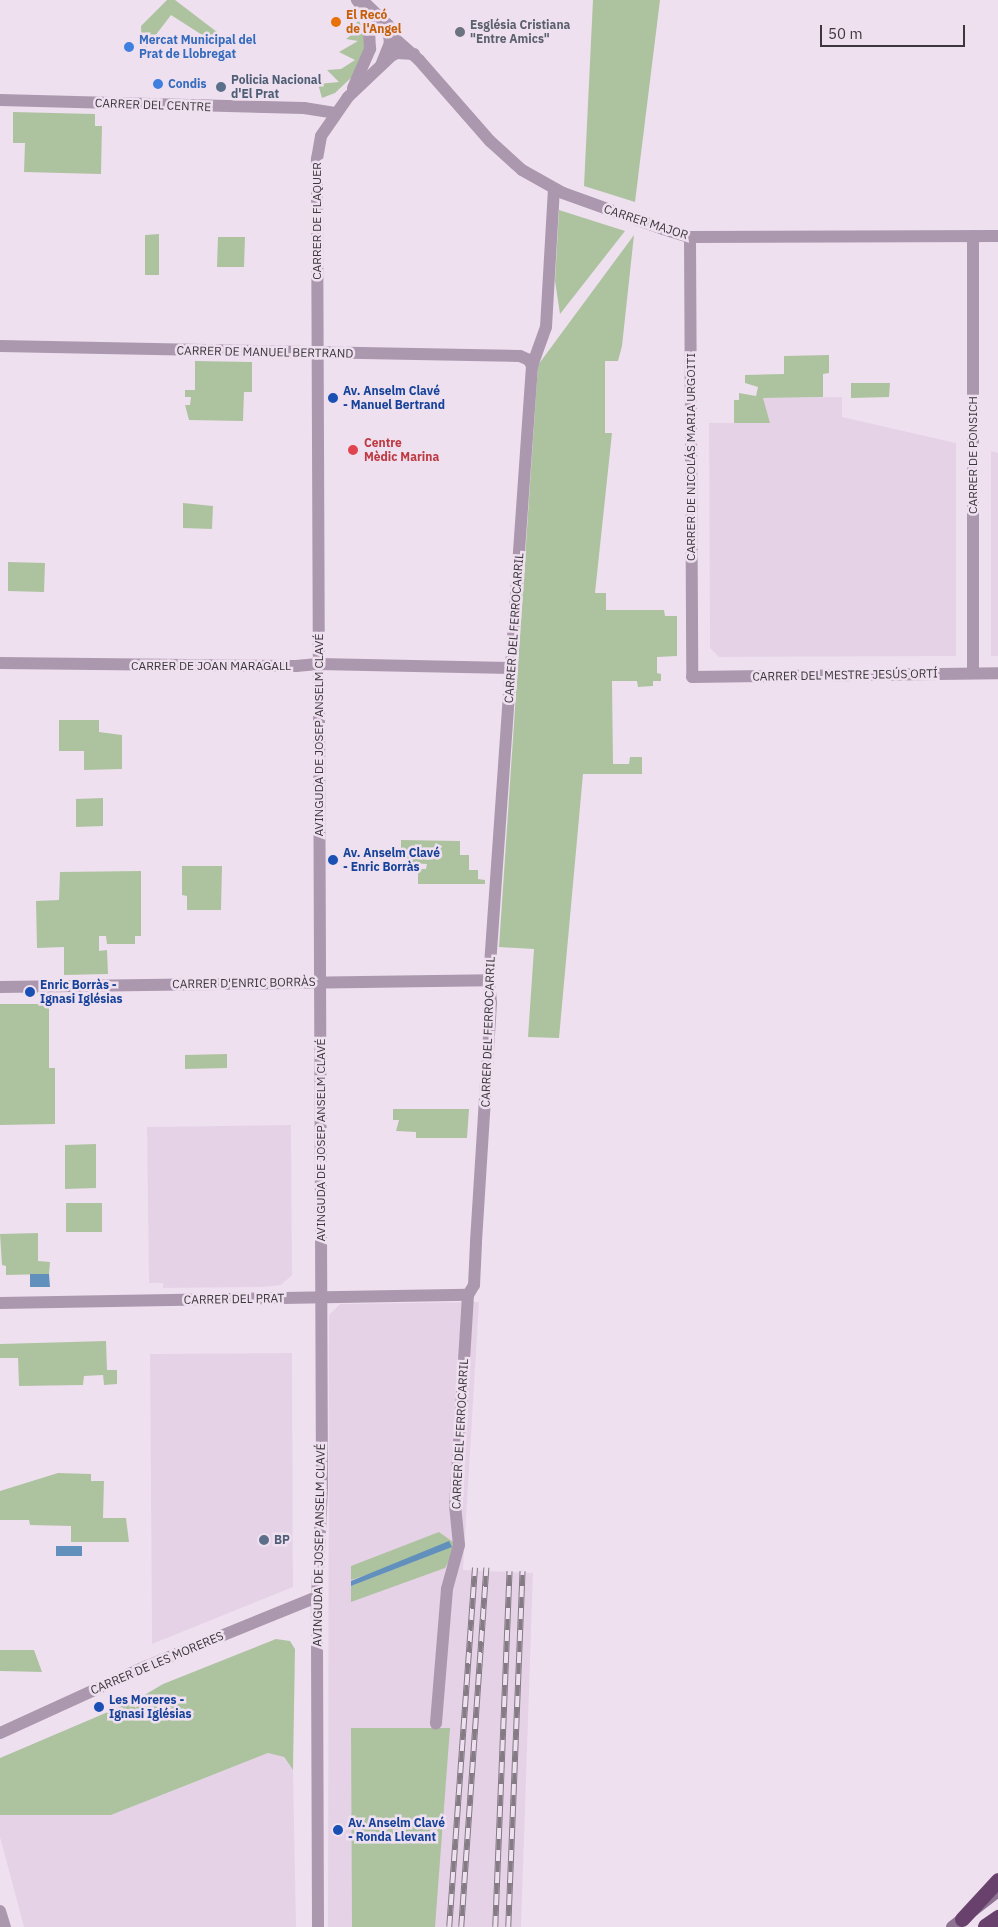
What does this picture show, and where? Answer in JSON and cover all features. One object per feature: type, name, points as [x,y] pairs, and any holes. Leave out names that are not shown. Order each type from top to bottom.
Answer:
[{"type":"highway","points":[[957,1923],[998,1880]]},
{"type":"highway","points":[[984,1926],[998,1916]]},
{"type":"main road","points":[[957,1923],[998,1891]]},
{"type":"street","points":[[348,97],[370,49],[368,16],[357,0]]},
{"type":"street","points":[[362,0],[384,19],[390,32],[388,50],[380,67]]},
{"type":"street","name":"CARRER MAJOR","points":[[368,16],[390,32],[414,54],[490,141],[522,170],[558,191],[690,237],[998,236]]},
{"type":"street","points":[[348,97],[397,53],[414,54]]},
{"type":"street","name":"CARRER DE FLAQUER","points":[[318,353],[317,160],[320,136],[348,97]]},
{"type":"street","name":"CARRER DEL CENTRE","points":[[0,100],[304,108],[335,113]]},
{"type":"street","name":"CARRER DEL FERROCARRIL","points":[[436,1724],[448,1589],[459,1545],[455,1505],[468,1295],[474,1285],[491,1004],[489,980],[530,363],[546,327],[558,191]]},
{"type":"street","name":"CARRER DE PONSICH","points":[[972,236],[973,673]]},
{"type":"street","name":"CARRER DE NICOLÁS MARIA URGOITI","points":[[690,237],[692,677]]},
{"type":"street","name":"CARRER DE MANUEL BERTRAND","points":[[0,346],[520,356],[530,363]]},
{"type":"street","name":"AVINGUDA DE JOSEP ANSELM CLAVÉ","points":[[318,353],[322,1486],[317,1597],[318,1927]]},
{"type":"street","name":"CARRER DE JOAN MARAGALL","points":[[0,663],[286,666],[318,664],[511,668]]},
{"type":"street","name":"CARRER DEL MESTRE JESÚS ORTÍ","points":[[692,677],[998,673]]},
{"type":"street","name":"CARRER D'ENRIC BORRÀS","points":[[0,987],[489,980]]},
{"type":"street","name":"CARRER DEL PRAT","points":[[0,1303],[468,1295]]},
{"type":"street","name":"CARRER DE LES MORERES","points":[[0,1733],[147,1666],[317,1597]]},
{"type":"street","points":[[0,1911],[5,1927]]},
{"type":"shaded area","points":[[842,397],[842,417],[956,443],[956,656],[719,657],[710,648],[709,423],[770,423],[762,398]]},
{"type":"shaded area","points":[[991,451],[998,453],[998,656],[991,656]]},
{"type":"shaded area","points":[[291,1125],[292,1275],[281,1285],[263,1287],[163,1288],[163,1283],[149,1283],[147,1127]]},
{"type":"shaded area","points":[[479,1302],[463,1570],[533,1573],[521,1927],[328,1927],[329,1315],[340,1304]]},
{"type":"shaded area","points":[[292,1353],[293,1587],[152,1644],[150,1354]]},
{"type":"shaded area","points":[[268,1753],[282,1755],[293,1770],[296,1927],[24,1927],[0,1837],[0,1815],[111,1815]]},
{"type":"green space","points":[[167,0],[175,0],[217,32],[210,40],[171,15],[142,53],[141,26]]},
{"type":"green space","points":[[593,0],[660,0],[635,202],[584,186]]},
{"type":"green space","points":[[358,17],[364,35],[364,50],[355,74],[335,93],[322,98],[318,84],[339,82],[327,70],[341,69],[355,60],[339,52],[358,41],[346,39],[354,33]]},
{"type":"green space","points":[[13,112],[95,114],[95,126],[102,126],[101,174],[24,172],[25,143],[13,143]]},
{"type":"green space","points":[[559,210],[625,231],[560,314],[555,281]]},
{"type":"green space","points":[[159,234],[159,275],[145,275],[145,235]]},
{"type":"green space","points":[[634,235],[622,346],[618,361],[605,361],[605,433],[612,433],[595,593],[606,593],[606,610],[664,610],[665,616],[677,616],[677,656],[657,657],[657,673],[661,674],[661,681],[653,681],[653,686],[638,687],[637,681],[612,681],[613,764],[629,764],[630,757],[642,757],[642,774],[583,774],[559,1038],[528,1037],[534,949],[499,947],[538,365]]},
{"type":"green space","points":[[218,237],[245,237],[244,267],[217,267]]},
{"type":"green space","points":[[829,355],[829,373],[823,374],[823,397],[763,398],[770,423],[734,423],[734,400],[739,400],[739,393],[756,396],[758,387],[745,383],[745,375],[784,374],[784,356]]},
{"type":"green space","points":[[195,361],[252,362],[252,392],[244,392],[243,421],[189,420],[185,405],[190,405],[191,397],[185,397],[185,390],[195,390]]},
{"type":"green space","points":[[851,383],[890,383],[889,397],[851,398]]},
{"type":"green space","points":[[183,503],[213,506],[212,529],[183,528]]},
{"type":"green space","points":[[8,562],[45,563],[44,592],[8,591]]},
{"type":"green space","points":[[59,720],[99,720],[99,732],[122,735],[122,769],[84,770],[84,751],[59,751]]},
{"type":"green space","points":[[103,798],[103,826],[76,827],[76,799]]},
{"type":"green space","points":[[401,840],[460,841],[460,855],[469,855],[469,870],[478,870],[478,879],[485,880],[485,884],[418,884],[418,869],[426,869],[427,864],[405,863],[405,855],[401,855]]},
{"type":"green space","points":[[182,866],[222,866],[221,910],[187,910],[187,896],[182,895]]},
{"type":"green space","points":[[141,871],[141,936],[135,936],[135,944],[107,944],[106,936],[99,936],[99,951],[107,950],[108,974],[64,975],[64,947],[37,948],[36,901],[59,900],[60,872]]},
{"type":"green space","points":[[0,1004],[49,1004],[49,1068],[55,1068],[55,1124],[0,1125]]},
{"type":"green space","points":[[227,1054],[227,1068],[185,1069],[185,1055]]},
{"type":"green space","points":[[393,1109],[469,1109],[467,1138],[416,1138],[416,1132],[396,1131],[399,1120],[393,1120]]},
{"type":"green space","points":[[96,1144],[96,1188],[65,1189],[65,1145]]},
{"type":"green space","points":[[66,1203],[102,1203],[102,1232],[66,1232]]},
{"type":"green space","points":[[38,1233],[38,1261],[50,1262],[49,1274],[6,1275],[6,1266],[2,1265],[0,1234]]},
{"type":"green space","points":[[106,1341],[107,1370],[117,1370],[117,1384],[104,1385],[103,1375],[84,1376],[83,1385],[19,1386],[18,1358],[0,1358],[0,1344]]},
{"type":"green space","points":[[58,1473],[91,1474],[91,1481],[104,1481],[103,1518],[126,1518],[129,1542],[71,1542],[71,1526],[30,1525],[29,1520],[0,1520],[0,1491]]},
{"type":"green space","points":[[439,1532],[453,1542],[455,1551],[445,1568],[351,1602],[351,1586],[451,1547],[351,1580],[351,1566]]},
{"type":"green space","points":[[276,1639],[290,1641],[295,1649],[293,1770],[284,1757],[268,1753],[111,1815],[0,1815],[0,1758],[136,1700],[163,1684]]},
{"type":"green space","points":[[0,1650],[34,1650],[42,1672],[0,1671]]},
{"type":"green space","points":[[351,1728],[450,1728],[435,1927],[352,1927]]},
{"type":"water","points":[[30,1274],[49,1274],[50,1287],[30,1287]]},
{"type":"water","points":[[449,1541],[452,1547],[351,1586],[351,1581]]},
{"type":"water","points":[[56,1546],[82,1546],[82,1556],[56,1556]]},
{"type":"railway","points":[[449,1927],[475,1568]]},
{"type":"railway","points":[[461,1927],[486,1568]]},
{"type":"railway","points":[[495,1927],[509,1571]]},
{"type":"railway","points":[[508,1927],[522,1571]]},
{"type":"place","name":"El Recó de l'Angel","points":[[336,22]]},
{"type":"place","name":"Església Cristiana \"Entre Amics\"","points":[[460,32]]},
{"type":"place","name":"Mercat Municipal del Prat de Llobregat","points":[[129,47]]},
{"type":"place","name":"Condis","points":[[158,84]]},
{"type":"place","name":"Policia Nacional d'El Prat","points":[[221,87]]},
{"type":"place","name":"Av. Anselm Clavé - Manuel Bertrand","points":[[333,398]]},
{"type":"place","name":"Centre Mèdic Marina","points":[[353,450]]},
{"type":"place","name":"Av. Anselm Clavé - Enric Borràs","points":[[333,860]]},
{"type":"place","name":"Enric Borràs - Ignasi Iglésias","points":[[30,992]]},
{"type":"place","name":"BP","points":[[264,1540]]},
{"type":"place","name":"Les Moreres - Ignasi Iglésias","points":[[99,1707]]},
{"type":"place","name":"Av. Anselm Clavé - Ronda Llevant","points":[[338,1830]]}]
